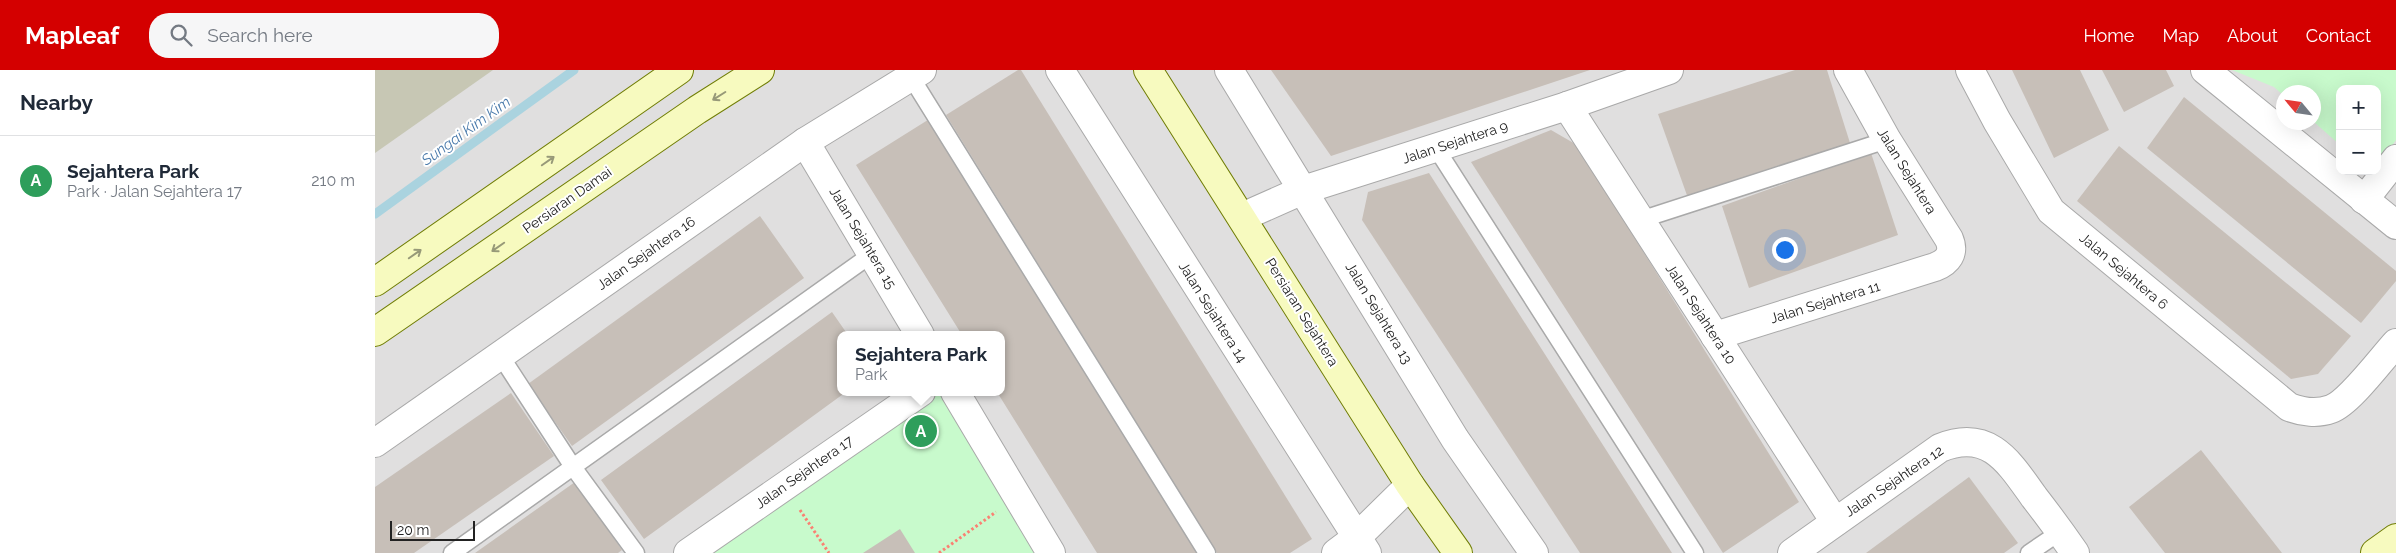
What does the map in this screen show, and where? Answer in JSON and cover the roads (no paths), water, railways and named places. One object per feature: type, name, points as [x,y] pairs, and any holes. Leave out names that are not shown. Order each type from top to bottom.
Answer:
[{"type":"main road","points":[[375,282],[679,70]]},
{"type":"main road","name":"Persiaran Damai","points":[[375,332],[689,115],[760,70]]},
{"type":"main road","name":"Persiaran Sejahtera","points":[[1148,70],[1410,485],[1458,553]]},
{"type":"main road","points":[[2375,553],[2396,538]]},
{"type":"street","name":"Jalan Sejahtera 14","points":[[1060,70],[1353,548]]},
{"type":"street","name":"Jalan Sejahtera 13","points":[[1231,70],[1455,439],[1534,553]]},
{"type":"street","name":"Jalan Sejahtera 9","points":[[1242,217],[1303,190],[1567,106],[1669,70]]},
{"type":"street","name":"Jalan Sejahtera","points":[[1848,70],[1887,140],[1951,244],[1952,250],[1948,259],[1935,268]]},
{"type":"street","name":"Jalan Sejahtera 6","points":[[1970,70],[1997,121],[2051,210],[2289,407],[2303,412],[2331,410],[2347,398],[2396,343]]},
{"type":"street","points":[[2205,70],[2396,225]]},
{"type":"street","name":"Jalan Sejahtera 16","points":[[375,443],[805,142],[916,73]]},
{"type":"street","name":"Jalan Sejahtera 10","points":[[1567,106],[1835,522]]},
{"type":"street","name":"Jalan Sejahtera 15","points":[[805,142],[918,331]]},
{"type":"street","points":[[2364,200],[2396,159]]},
{"type":"street","name":"Jalan Sejahtera 11","points":[[1715,336],[1935,268]]},
{"type":"street","name":"Jalan Sejahtera 17","points":[[689,553],[915,396]]},
{"type":"street","points":[[957,396],[1051,553]]},
{"type":"street","name":"Jalan Sejahtera 12","points":[[1792,553],[1940,448],[1966,441],[1984,445],[2007,460],[2067,542]]},
{"type":"street","points":[[1353,548],[1410,485]]},
{"type":"lane","points":[[916,73],[1207,553]]},
{"type":"lane","points":[[1641,220],[1887,140]]},
{"type":"lane","points":[[1436,148],[1695,553]]},
{"type":"lane","points":[[452,553],[872,254]]},
{"type":"lane","points":[[500,356],[573,467],[636,553]]},
{"type":"lane","points":[[2029,553],[2067,542]]},
{"type":"waterway","name":"Sungai Kim Kim","points":[[375,214],[574,70]]},
{"type":"place","name":"Sejahtera Park","points":[[921,431]]}]
